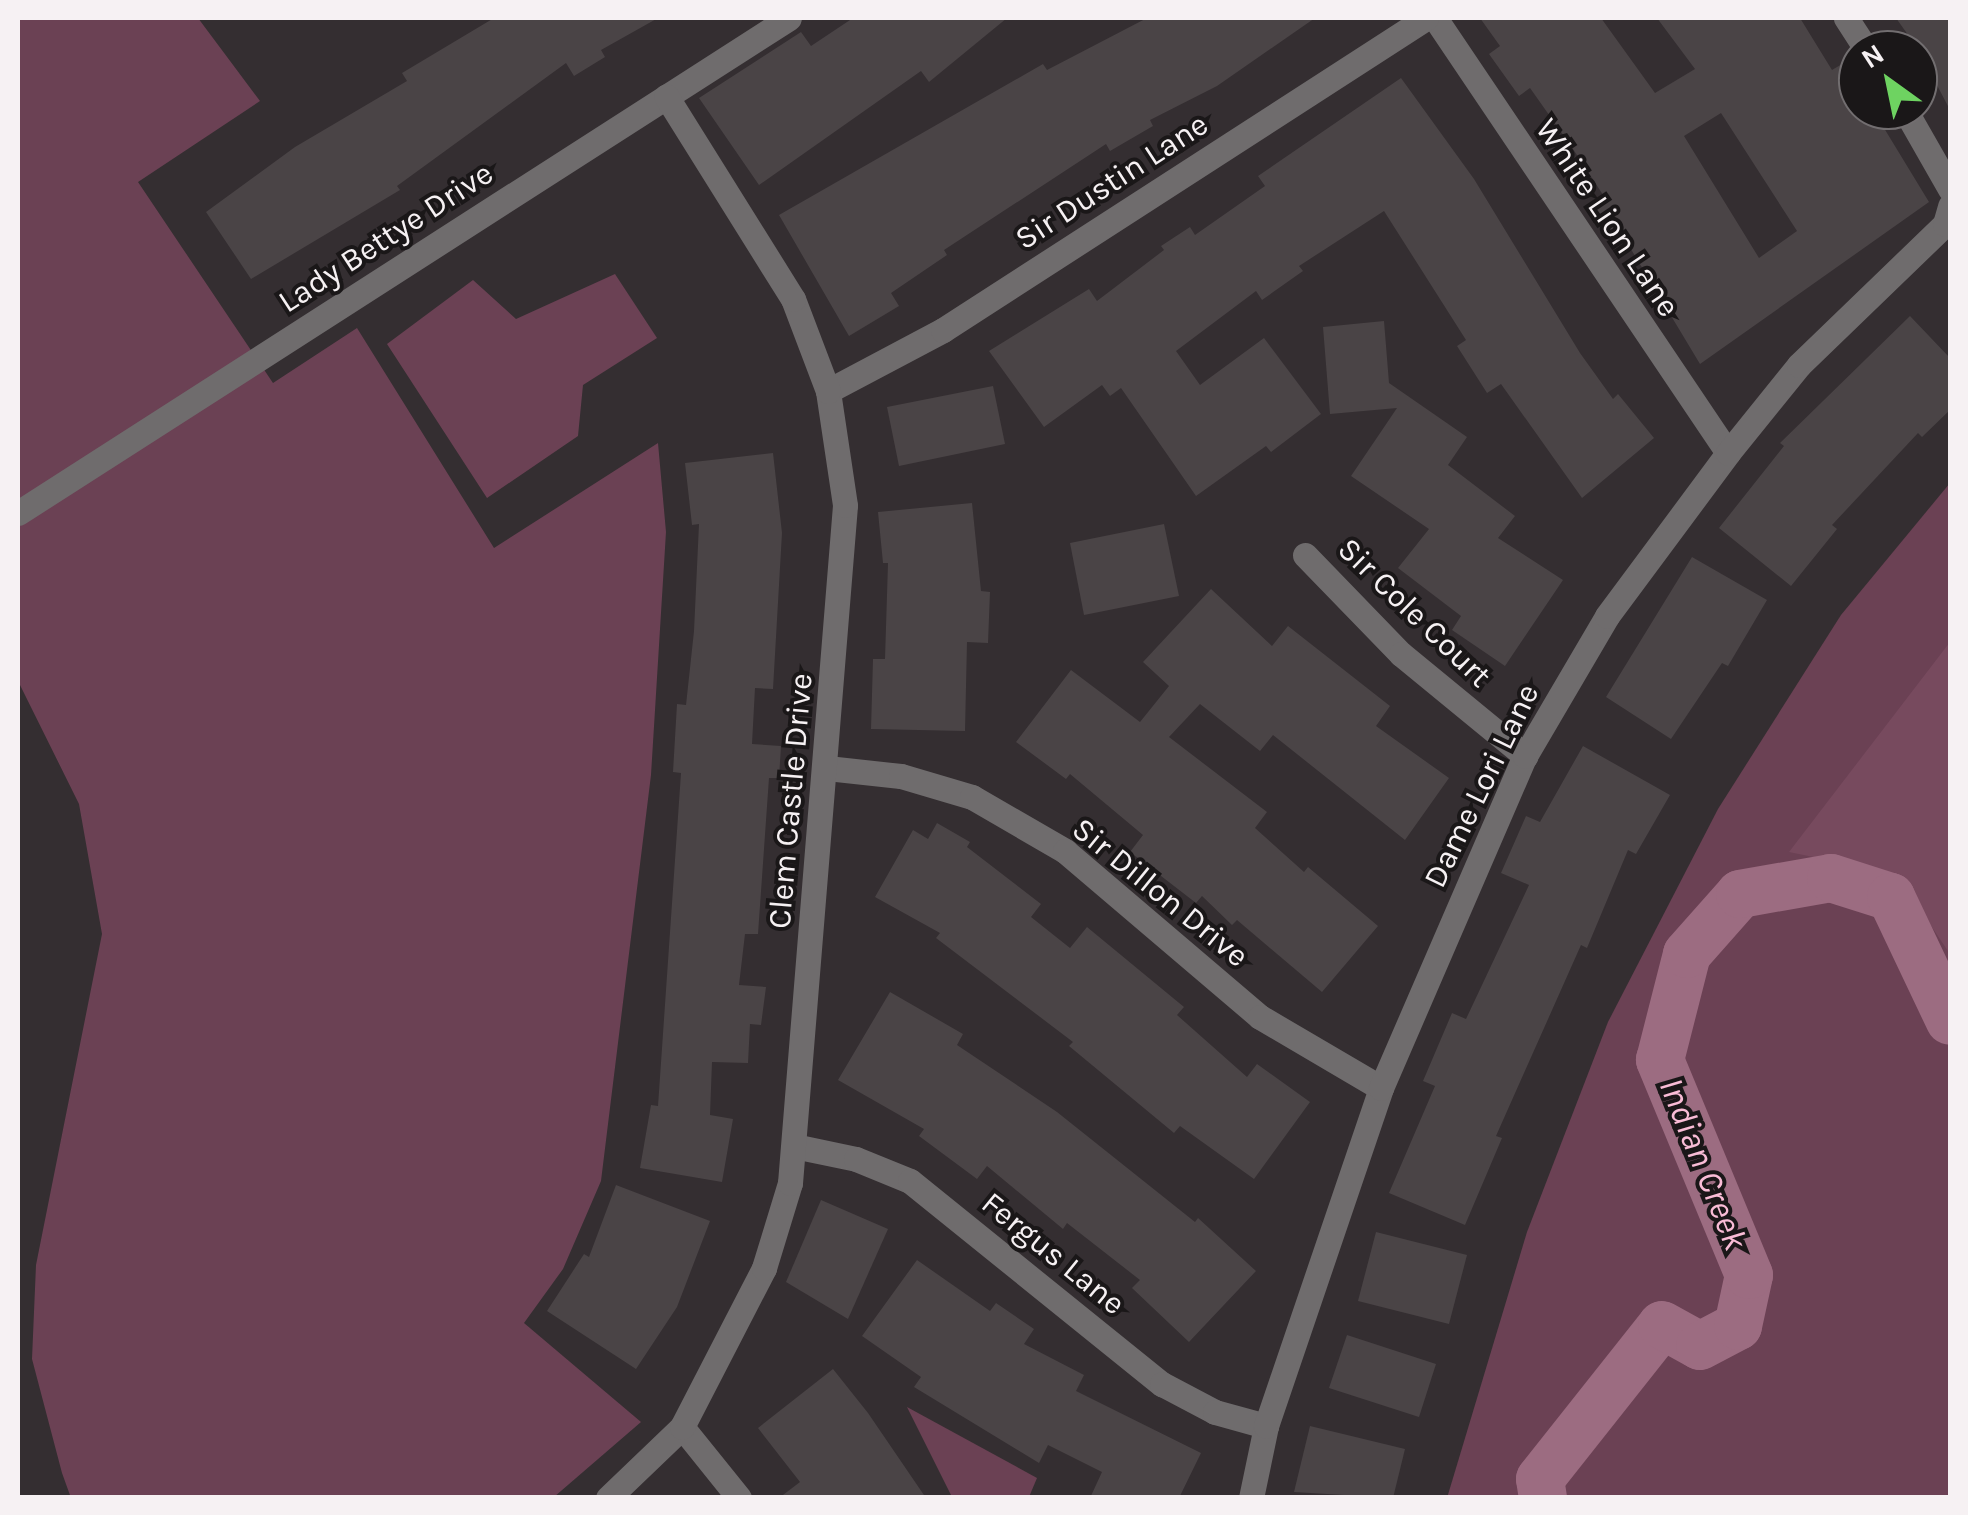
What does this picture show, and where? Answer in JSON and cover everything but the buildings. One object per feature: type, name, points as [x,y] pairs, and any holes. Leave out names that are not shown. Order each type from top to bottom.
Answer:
[{"type":"street","name":"Lady Bettye Drive","points":[[18,513],[789,18]]},
{"type":"street","name":"Sir Dustin Lane","points":[[828,391],[943,330],[1426,18]]},
{"type":"street","name":"White Lion Lane","points":[[1435,18],[1728,452]]},
{"type":"street","name":"Clem Castle Drive","points":[[608,1498],[682,1428],[764,1268],[794,1146],[845,505],[828,391],[794,298],[666,96]]},
{"type":"street","points":[[1916,130],[1950,189]]},
{"type":"street","name":"Dame Lori Lane","points":[[1251,1498],[1266,1426],[1380,1088],[1526,756],[1607,616],[1728,452],[1799,365],[1945,224],[1950,206]]},
{"type":"street","name":"Sir Cole Court","points":[[1305,554],[1401,654],[1526,756]]},
{"type":"street","name":"Sir Dillon Drive","points":[[826,768],[902,776],[972,798],[1065,852],[1260,1016],[1380,1088]]},
{"type":"street","name":"Fergus Lane","points":[[794,1146],[856,1159],[910,1181],[1162,1384],[1215,1412],[1266,1426]]},
{"type":"street","points":[[682,1428],[739,1498]]},
{"type":"shaded area","points":[[18,18],[198,18],[260,101],[138,182],[273,383],[357,328],[494,548],[658,443],[666,532],[651,775],[601,1181],[563,1269],[524,1323],[641,1422],[554,1497],[71,1498],[32,1359],[36,1265],[102,934],[79,804],[18,681]]},
{"type":"shaded area","points":[[615,274],[657,338],[583,385],[578,436],[487,498],[387,344],[473,280],[516,319]]},
{"type":"shaded area","points":[[1950,483],[1950,1497],[1447,1498],[1527,1232],[1608,1022],[1718,809],[1841,615]]},
{"type":"shaded area","points":[[1950,642],[1950,954],[1896,874],[1789,852]]},
{"type":"shaded area","points":[[907,1407],[1037,1478],[1029,1497],[952,1497]]},
{"type":"waterway","name":"Indian Creek","points":[[1543,1498],[1540,1479],[1662,1325],[1700,1346],[1738,1326],[1749,1275],[1660,1060],[1687,954],[1740,894],[1831,878],[1891,897],[1950,1021]]}]
